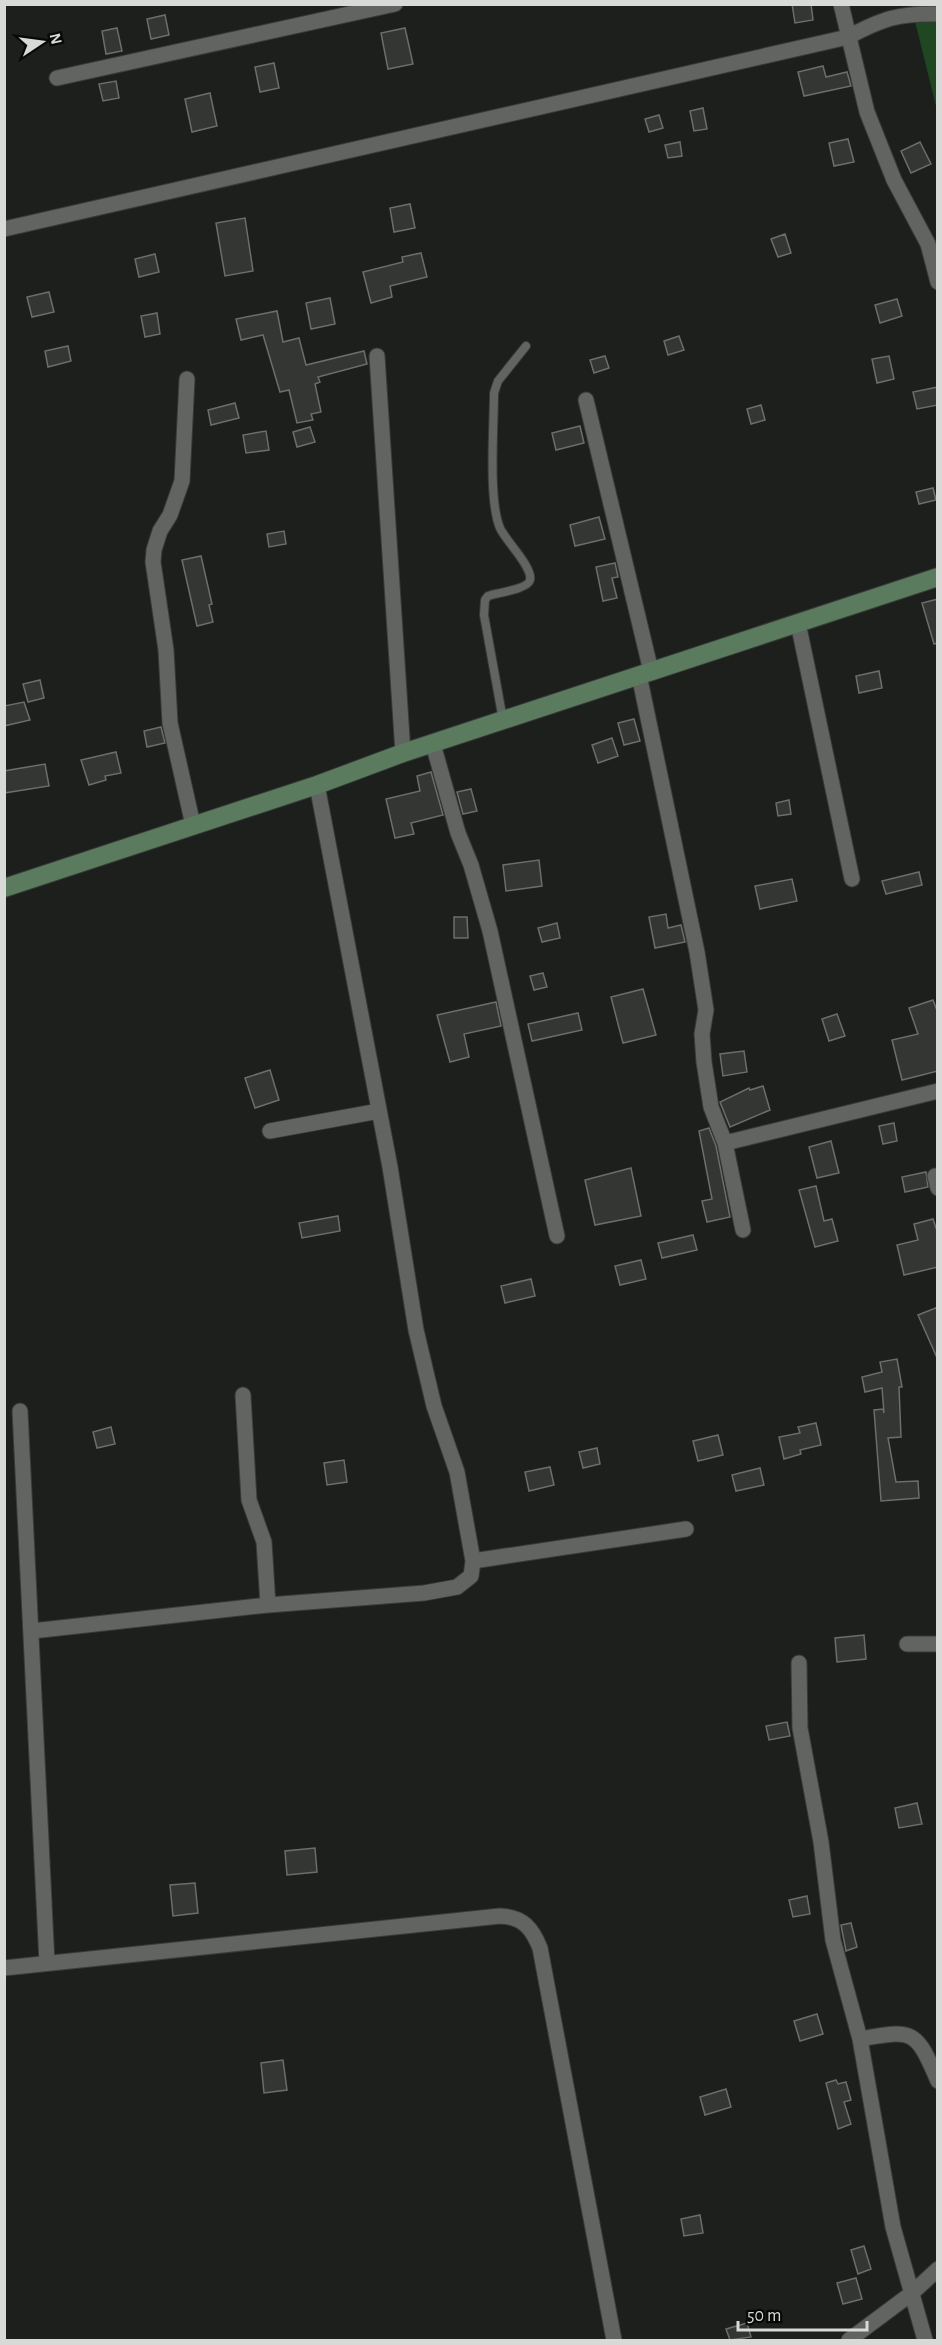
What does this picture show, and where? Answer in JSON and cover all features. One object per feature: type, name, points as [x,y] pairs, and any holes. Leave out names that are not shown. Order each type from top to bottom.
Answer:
[{"type":"street","points":[[57,78],[394,4]]},
{"type":"street","points":[[841,4],[867,112],[894,180],[928,244],[938,282]]},
{"type":"street","points":[[4,229],[848,37],[880,20],[909,13],[938,14]]},
{"type":"street","points":[[377,356],[403,753]]},
{"type":"street","points":[[187,379],[182,481],[170,515],[159,531],[153,562],[166,650],[170,723],[192,825]]},
{"type":"street","points":[[586,400],[645,673],[697,952],[706,1010],[702,1034],[711,1107],[725,1143],[742,1230]]},
{"type":"street","points":[[4,888],[317,785],[403,753],[938,577]]},
{"type":"street","points":[[798,623],[852,879]]},
{"type":"street","points":[[433,744],[458,833],[471,865],[490,931],[557,1236]]},
{"type":"street","points":[[32,1631],[268,1605],[424,1593],[457,1587],[471,1576],[473,1561],[457,1472],[434,1406],[416,1330],[379,1111],[317,785]]},
{"type":"street","points":[[725,1143],[938,1091]]},
{"type":"street","points":[[270,1131],[379,1111]]},
{"type":"street","points":[[243,1395],[249,1500],[264,1542],[268,1605]]},
{"type":"street","points":[[20,1411],[47,1963]]},
{"type":"street","points":[[473,1561],[686,1529]]},
{"type":"street","points":[[907,1644],[938,1644]]},
{"type":"street","points":[[799,1663],[800,1728],[821,1842],[833,1940],[860,2039],[893,2227],[925,2340]]},
{"type":"street","points":[[4,1968],[500,1916],[511,1916],[526,1923],[536,1937],[540,1948],[614,2340]]},
{"type":"street","points":[[860,2039],[898,2034],[912,2036],[924,2049],[938,2081]]},
{"type":"street","points":[[849,2340],[912,2293],[938,2269]]},
{"type":"lane","points":[[504,720],[485,624],[484,600],[488,596],[521,588],[530,579],[526,566],[501,530],[498,521],[494,500],[494,393],[498,381],[526,346]]},
{"type":"green space","points":[[911,5],[937,5],[937,110]]},
{"type":"building","points":[[792,4],[811,4],[813,20],[795,23]]},
{"type":"building","points":[[165,15],[169,35],[151,39],[147,19]]},
{"type":"building","points":[[117,28],[122,51],[106,54],[102,31]]},
{"type":"building","points":[[405,28],[413,64],[388,69],[381,33]]},
{"type":"building","points":[[274,63],[279,88],[260,92],[255,67]]},
{"type":"building","points":[[823,66],[826,77],[847,72],[851,86],[804,96],[798,72]]},
{"type":"building","points":[[116,81],[119,98],[103,101],[99,84]]},
{"type":"building","points":[[210,93],[217,126],[192,132],[185,99]]},
{"type":"building","points":[[703,108],[707,129],[694,131],[690,111]]},
{"type":"building","points":[[659,115],[663,128],[649,132],[645,119]]},
{"type":"building","points":[[848,139],[854,162],[834,166],[829,143]]},
{"type":"building","points":[[680,142],[682,156],[668,158],[665,145]]},
{"type":"building","points":[[920,142],[931,164],[911,173],[901,151]]},
{"type":"building","points":[[410,204],[415,228],[394,232],[390,208]]},
{"type":"building","points":[[245,218],[253,271],[225,276],[216,223]]},
{"type":"building","points":[[785,234],[791,253],[778,257],[771,239]]},
{"type":"building","points":[[421,253],[427,277],[390,286],[392,297],[371,303],[363,272],[403,262],[402,257]]},
{"type":"building","points":[[155,254],[159,272],[139,277],[135,259]]},
{"type":"building","points":[[49,292],[54,312],[32,317],[27,297]]},
{"type":"building","points":[[330,298],[335,324],[311,329],[306,303]]},
{"type":"building","points":[[897,299],[902,316],[880,323],[875,305]]},
{"type":"building","points":[[277,311],[283,342],[299,338],[306,365],[364,351],[367,364],[318,377],[320,382],[315,384],[321,412],[311,414],[313,420],[297,423],[289,390],[280,392],[263,335],[241,340],[236,319]]},
{"type":"building","points":[[157,313],[160,334],[145,337],[141,316]]},
{"type":"building","points":[[679,336],[684,350],[668,355],[664,341]]},
{"type":"building","points":[[68,346],[71,361],[48,367],[45,351]]},
{"type":"building","points":[[605,356],[609,368],[594,373],[590,360]]},
{"type":"building","points":[[889,356],[894,379],[877,383],[872,359]]},
{"type":"building","points":[[938,387],[938,405],[917,409],[913,392]]},
{"type":"building","points":[[235,403],[239,418],[211,425],[208,410]]},
{"type":"building","points":[[761,405],[765,420],[751,424],[747,409]]},
{"type":"building","points":[[580,426],[584,443],[556,450],[552,433]]},
{"type":"building","points":[[310,427],[315,442],[297,447],[293,432]]},
{"type":"building","points":[[266,431],[269,450],[246,453],[243,435]]},
{"type":"building","points":[[933,488],[936,500],[919,504],[916,492]]},
{"type":"building","points":[[599,517],[605,539],[575,546],[570,525]]},
{"type":"building","points":[[284,531],[286,544],[269,547],[267,534]]},
{"type":"building","points":[[201,556],[212,604],[209,605],[213,622],[197,626],[182,560]]},
{"type":"building","points":[[615,563],[618,577],[612,578],[617,598],[603,601],[596,567]]},
{"type":"building","points":[[938,599],[938,643],[934,644],[922,603]]},
{"type":"building","points":[[879,671],[882,688],[859,693],[856,676]]},
{"type":"building","points":[[40,680],[44,698],[28,702],[23,684]]},
{"type":"building","points":[[24,702],[30,720],[4,726],[4,706]]},
{"type":"building","points":[[634,719],[640,741],[624,745],[618,723]]},
{"type":"building","points":[[161,727],[165,743],[147,747],[144,731]]},
{"type":"building","points":[[612,738],[618,756],[598,763],[592,745]]},
{"type":"building","points":[[116,752],[121,773],[105,776],[106,780],[89,785],[81,760]]},
{"type":"building","points":[[45,764],[49,786],[4,793],[4,771]]},
{"type":"building","points":[[431,772],[443,815],[411,823],[414,834],[395,838],[386,799],[420,791],[417,776]]},
{"type":"building","points":[[471,789],[477,811],[463,814],[457,792]]},
{"type":"building","points":[[789,800],[791,814],[778,816],[776,803]]},
{"type":"building","points":[[539,860],[542,886],[506,891],[503,865]]},
{"type":"building","points":[[919,872],[922,885],[886,894],[882,881]]},
{"type":"building","points":[[792,879],[797,901],[760,909],[755,886]]},
{"type":"building","points":[[666,914],[668,928],[681,925],[685,942],[655,948],[649,917]]},
{"type":"building","points":[[454,917],[467,917],[468,938],[454,938]]},
{"type":"building","points":[[557,923],[560,938],[542,942],[538,928]]},
{"type":"building","points":[[543,973],[547,987],[534,990],[530,976]]},
{"type":"building","points":[[643,989],[656,1035],[623,1043],[611,997]]},
{"type":"building","points":[[933,1000],[938,1013],[938,1071],[902,1080],[892,1040],[918,1034],[909,1008]]},
{"type":"building","points":[[496,1002],[501,1026],[464,1034],[469,1057],[450,1062],[437,1015]]},
{"type":"building","points":[[578,1013],[582,1030],[532,1041],[528,1024]]},
{"type":"building","points":[[837,1014],[845,1036],[829,1041],[822,1019]]},
{"type":"building","points":[[744,1051],[747,1072],[723,1076],[720,1054]]},
{"type":"building","points":[[270,1070],[279,1100],[255,1108],[245,1078]]},
{"type":"building","points":[[763,1086],[770,1110],[730,1127],[720,1102],[749,1088],[750,1090]]},
{"type":"building","points":[[894,1123],[897,1141],[883,1144],[879,1126]]},
{"type":"building","points":[[709,1128],[716,1146],[730,1217],[707,1222],[702,1201],[712,1199],[699,1131]]},
{"type":"building","points":[[831,1141],[839,1173],[817,1178],[809,1147]]},
{"type":"building","points":[[631,1168],[641,1216],[595,1225],[585,1180]]},
{"type":"building","points":[[926,1172],[928,1187],[905,1192],[902,1177]]},
{"type":"building","points":[[816,1186],[824,1221],[832,1219],[838,1241],[815,1247],[799,1190]]},
{"type":"building","points":[[338,1216],[340,1231],[302,1238],[299,1223]]},
{"type":"building","points":[[933,1219],[938,1234],[938,1267],[904,1275],[897,1245],[918,1240],[914,1224]]},
{"type":"building","points":[[693,1235],[697,1250],[662,1258],[658,1243]]},
{"type":"building","points":[[641,1260],[646,1279],[620,1285],[615,1266]]},
{"type":"building","points":[[531,1279],[535,1296],[505,1303],[501,1286]]},
{"type":"building","points":[[938,1307],[938,1360],[918,1315]]},
{"type":"building","points":[[897,1359],[902,1387],[899,1387],[901,1437],[888,1438],[896,1482],[918,1481],[919,1498],[881,1501],[874,1410],[883,1409],[884,1413],[882,1388],[865,1392],[862,1377],[882,1372],[880,1362]]},
{"type":"building","points":[[816,1423],[821,1445],[800,1450],[801,1454],[784,1459],[779,1437],[800,1433],[798,1427]]},
{"type":"building","points":[[111,1427],[115,1444],[97,1448],[93,1432]]},
{"type":"building","points":[[718,1435],[723,1455],[698,1461],[693,1441]]},
{"type":"building","points":[[597,1448],[600,1464],[583,1468],[579,1452]]},
{"type":"building","points":[[344,1460],[347,1482],[327,1485],[324,1463]]},
{"type":"building","points":[[550,1467],[554,1485],[529,1491],[525,1472]]},
{"type":"building","points":[[760,1468],[764,1485],[736,1491],[732,1475]]},
{"type":"building","points":[[864,1635],[866,1659],[837,1662],[835,1638]]},
{"type":"building","points":[[787,1722],[790,1736],[769,1740],[766,1726]]},
{"type":"building","points":[[917,1803],[922,1824],[899,1828],[895,1808]]},
{"type":"building","points":[[315,1848],[317,1872],[287,1875],[285,1851]]},
{"type":"building","points":[[195,1883],[198,1913],[173,1916],[170,1885]]},
{"type":"building","points":[[807,1896],[810,1914],[793,1917],[789,1900]]},
{"type":"building","points":[[851,1923],[857,1947],[846,1951],[841,1925]]},
{"type":"building","points":[[817,2014],[823,2034],[800,2041],[794,2021]]},
{"type":"building","points":[[283,2060],[287,2090],[264,2093],[261,2063]]},
{"type":"building","points":[[836,2080],[838,2084],[846,2082],[851,2100],[844,2102],[851,2124],[838,2129],[826,2083]]},
{"type":"building","points":[[726,2089],[731,2107],[705,2115],[700,2097]]},
{"type":"building","points":[[700,2215],[703,2233],[684,2236],[681,2219]]},
{"type":"building","points":[[864,2246],[871,2269],[858,2274],[851,2250]]},
{"type":"building","points":[[856,2278],[862,2299],[843,2304],[837,2283]]},
{"type":"building","points":[[747,2323],[751,2337],[730,2340],[726,2329]]}]
